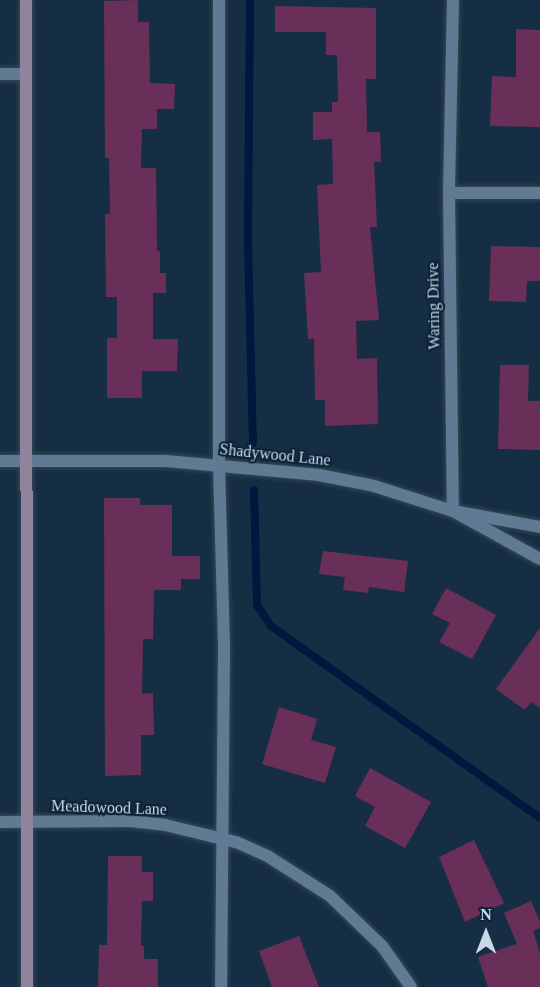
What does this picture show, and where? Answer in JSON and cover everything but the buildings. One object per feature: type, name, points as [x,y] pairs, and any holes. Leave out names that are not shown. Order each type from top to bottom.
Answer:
[{"type":"main road","points":[[26,0],[27,987]]},
{"type":"street","points":[[219,0],[219,466],[224,650],[221,987]]},
{"type":"street","name":"Waring Drive","points":[[453,0],[449,193],[453,511]]},
{"type":"street","points":[[0,74],[26,74]]},
{"type":"street","points":[[449,193],[540,194]]},
{"type":"street","name":"Shadywood Lane","points":[[0,461],[166,461],[319,475],[374,486],[453,511],[540,527]]},
{"type":"street","points":[[453,511],[540,559]]},
{"type":"street","name":"Meadowood Lane","points":[[0,822],[147,823],[221,838],[269,857],[330,896],[382,946],[411,987]]},
{"type":"waterway","points":[[250,0],[248,242],[253,443]]},
{"type":"waterway","points":[[254,490],[257,605],[271,626],[540,818]]}]
